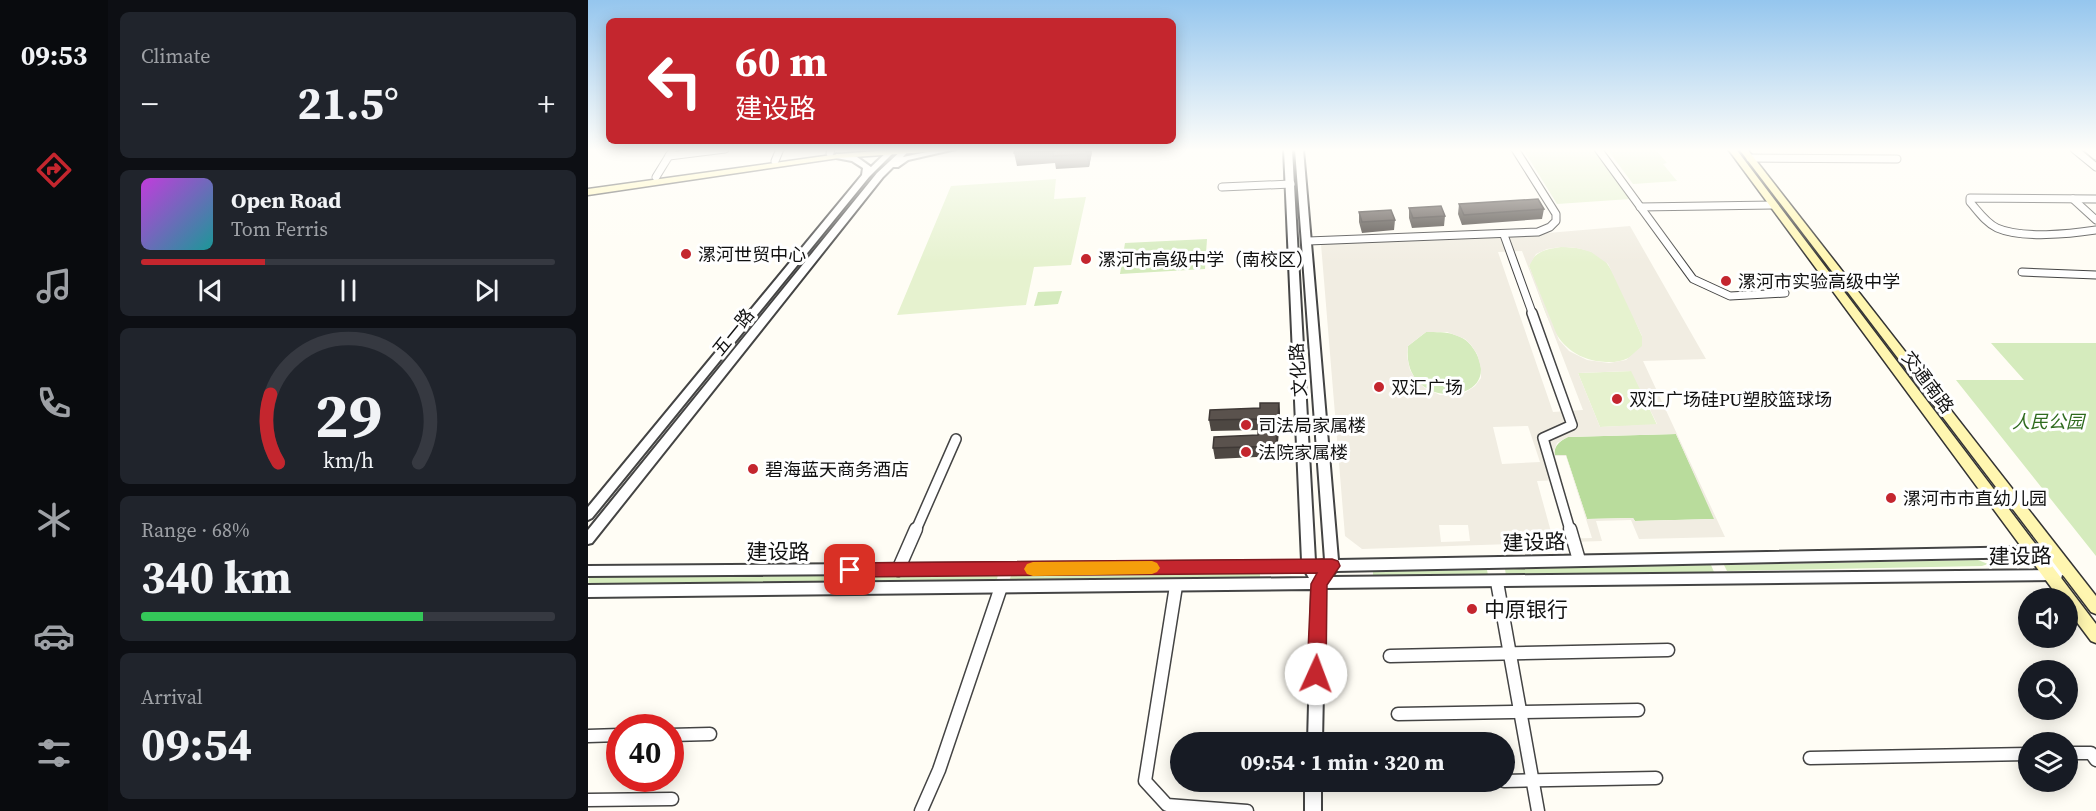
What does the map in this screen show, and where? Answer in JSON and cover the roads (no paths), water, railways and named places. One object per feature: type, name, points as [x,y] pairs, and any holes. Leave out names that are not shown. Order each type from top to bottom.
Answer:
[{"type":"main road","points":[[588,192],[620,187]]},
{"type":"main road","name":"交通南路","points":[[1759,187],[2096,636]]},
{"type":"main road","name":"交通南路","points":[[1771,187],[2096,607]]},
{"type":"street","name":"五一路","points":[[588,515],[856,187]]},
{"type":"street","name":"五一路","points":[[588,539],[870,187]]},
{"type":"street","name":"文化路","points":[[1291,187],[1309,566],[1319,584]]},
{"type":"street","name":"文化路","points":[[1303,187],[1332,566]]},
{"type":"street","points":[[1308,241],[1538,232],[1550,227],[1556,221],[1554,210],[1539,187]]},
{"type":"street","points":[[1625,187],[1694,279],[1730,296],[1785,294]]},
{"type":"street","points":[[2096,199],[1970,198],[1970,202],[1995,227],[2007,232],[2080,233],[2096,230]]},
{"type":"street","points":[[2073,199],[2096,220]]},
{"type":"street","points":[[1640,207],[1773,206]]},
{"type":"street","points":[[1504,235],[1572,425],[1543,438],[1579,560]]},
{"type":"street","points":[[2022,272],[2096,275]]},
{"type":"street","points":[[898,570],[956,439]]},
{"type":"street","name":"建设路","points":[[588,571],[1332,566],[2035,552],[2071,574]]},
{"type":"street","points":[[1715,558],[1724,579]]},
{"type":"street","points":[[1493,563],[1538,811]]},
{"type":"street","points":[[1315,732],[1319,584],[1332,566]]},
{"type":"street","points":[[921,811],[939,770],[1008,569]]},
{"type":"street","name":"建设路","points":[[588,591],[2071,574]]},
{"type":"street","points":[[1176,586],[1145,781],[1167,805],[1247,811]]},
{"type":"street","points":[[1390,656],[1668,650]]},
{"type":"street","points":[[1398,714],[1638,710]]},
{"type":"street","points":[[684,735],[710,734]]},
{"type":"street","points":[[588,736],[606,735]]},
{"type":"street","points":[[2078,753],[2091,753],[2096,760]]},
{"type":"street","points":[[1810,758],[2018,754]]},
{"type":"street","points":[[1515,781],[1656,778]]},
{"type":"street","points":[[1313,811],[1314,792]]},
{"type":"street","points":[[588,800],[672,799]]},
{"type":"place","name":"漯河世贸中心","points":[[686,254]]},
{"type":"place","name":"漯河市高级中学（南校区）","points":[[1086,259]]},
{"type":"place","name":"漯河市实验高级中学","points":[[1726,281]]},
{"type":"place","name":"双汇广场","points":[[1379,387]]},
{"type":"place","name":"双汇广场硅PU塑胶篮球场","points":[[1617,399]]},
{"type":"place","name":"司法局家属楼","points":[[1246,425]]},
{"type":"place","name":"法院家属楼","points":[[1246,452]]},
{"type":"place","name":"碧海蓝天商务酒店","points":[[753,469]]},
{"type":"place","name":"漯河市市直幼儿园","points":[[1891,498]]},
{"type":"place","name":"中原银行","points":[[1472,609]]},
{"type":"park label","name":"人民公园","points":[[2048,421]]}]
